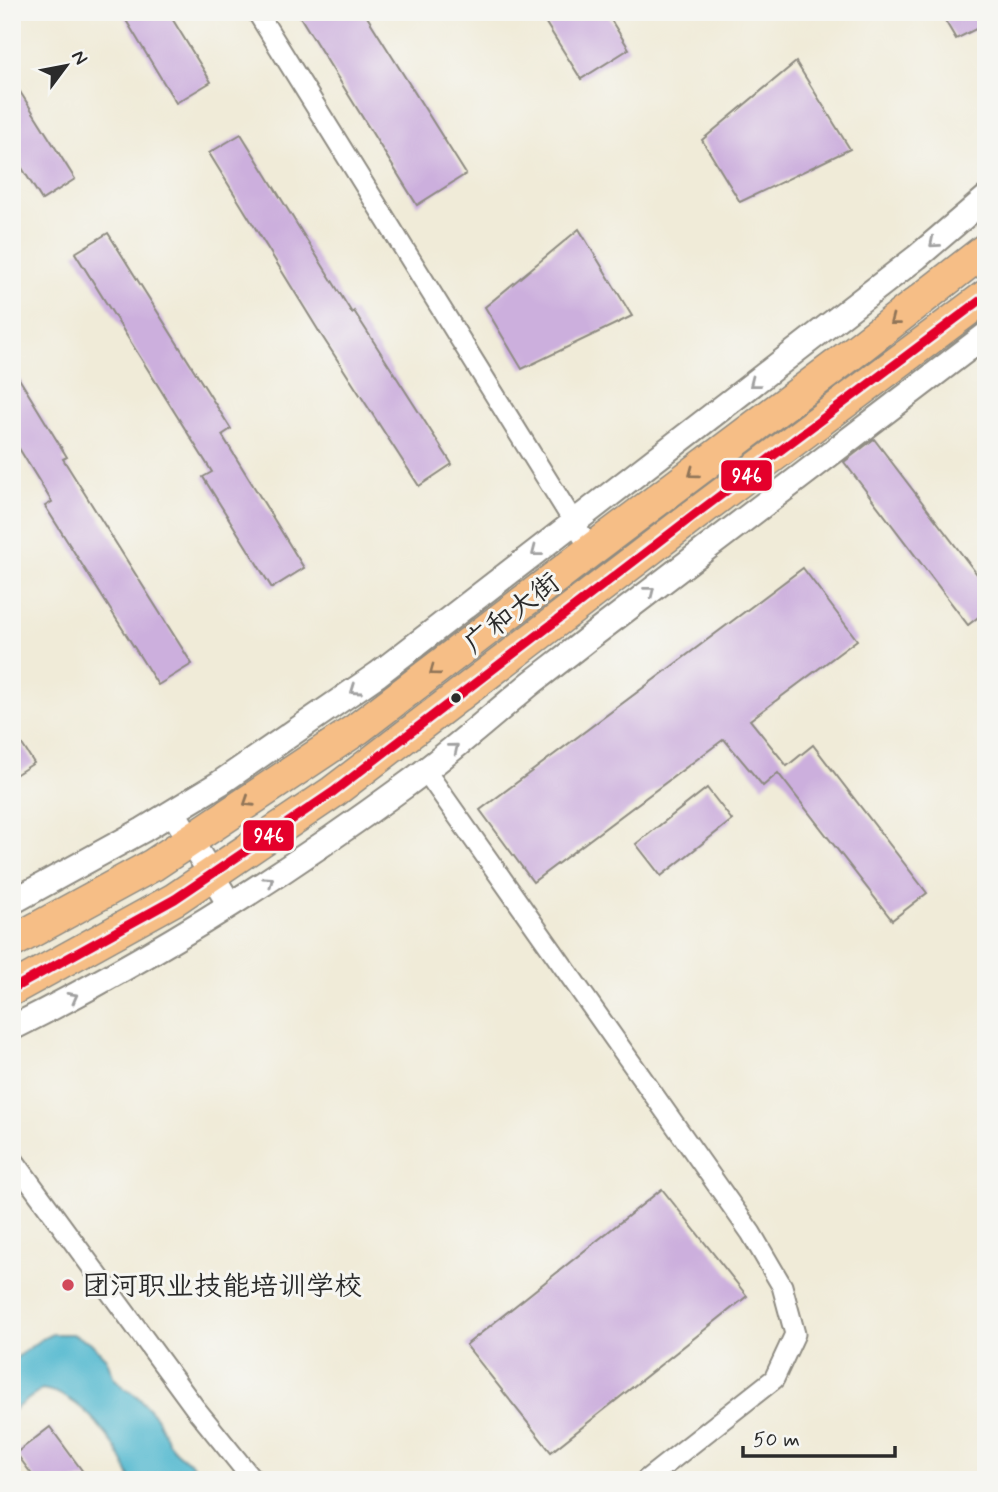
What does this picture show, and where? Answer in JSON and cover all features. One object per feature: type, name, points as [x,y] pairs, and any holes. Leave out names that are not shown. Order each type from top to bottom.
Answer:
[{"type":"main road","name":"广和大街","points":[[18,936],[153,865],[357,729],[986,249]]},
{"type":"main road","name":"广和大街","points":[[12,989],[175,899],[333,792],[986,296]]},
{"type":"street","points":[[257,12],[591,550]]},
{"type":"street","points":[[12,902],[173,812],[378,674],[916,257],[986,198]]},
{"type":"street","points":[[12,1028],[170,942],[258,888],[425,770],[453,750],[531,683],[986,334]]},
{"type":"street","points":[[606,625],[640,558]]},
{"type":"street","points":[[425,770],[751,1233],[782,1286],[795,1334],[774,1379],[646,1480]]},
{"type":"street","points":[[173,812],[230,905]]},
{"type":"street","points":[[12,1158],[195,1408],[253,1480]]},
{"type":"water","points":[[52,1334],[72,1334],[90,1342],[106,1358],[114,1378],[137,1396],[156,1417],[168,1442],[178,1454],[190,1462],[203,1480],[131,1480],[117,1451],[97,1423],[57,1393],[42,1389],[12,1411],[12,1361]]},
{"type":"building","points":[[121,12],[168,12],[211,82],[176,103]]},
{"type":"building","points":[[297,12],[364,12],[466,174],[417,205]]},
{"type":"building","points":[[539,12],[606,12],[629,49],[581,79]]},
{"type":"building","points":[[940,12],[986,12],[986,24],[956,39]]},
{"type":"building","points":[[796,62],[850,149],[740,202],[702,140]]},
{"type":"building","points":[[12,79],[75,179],[42,200],[12,152]]},
{"type":"building","points":[[241,134],[352,313],[354,311],[452,464],[419,486],[320,333],[209,153]]},
{"type":"building","points":[[579,229],[632,316],[522,369],[485,307]]},
{"type":"building","points":[[108,233],[231,429],[222,435],[304,568],[272,588],[203,477],[212,472],[75,253]]},
{"type":"building","points":[[12,367],[67,457],[63,459],[192,664],[158,685],[45,506],[52,502],[12,437]]},
{"type":"building","points":[[874,439],[986,586],[986,611],[968,625],[844,462]]},
{"type":"building","points":[[803,568],[857,640],[750,720],[787,766],[813,745],[927,893],[892,920],[778,773],[763,786],[724,739],[533,882],[480,810]]},
{"type":"building","points":[[12,729],[34,763],[12,777]]},
{"type":"building","points":[[707,788],[732,820],[661,876],[636,844]]},
{"type":"building","points":[[662,1189],[747,1296],[551,1452],[466,1345]]},
{"type":"building","points":[[50,1427],[89,1480],[36,1480],[16,1453]]},
{"type":"transit line","name":"946","points":[[12,989],[175,899],[333,792],[986,296]]},
{"type":"place","name":"团河职业技能培训学校","points":[[68,1285]]}]
